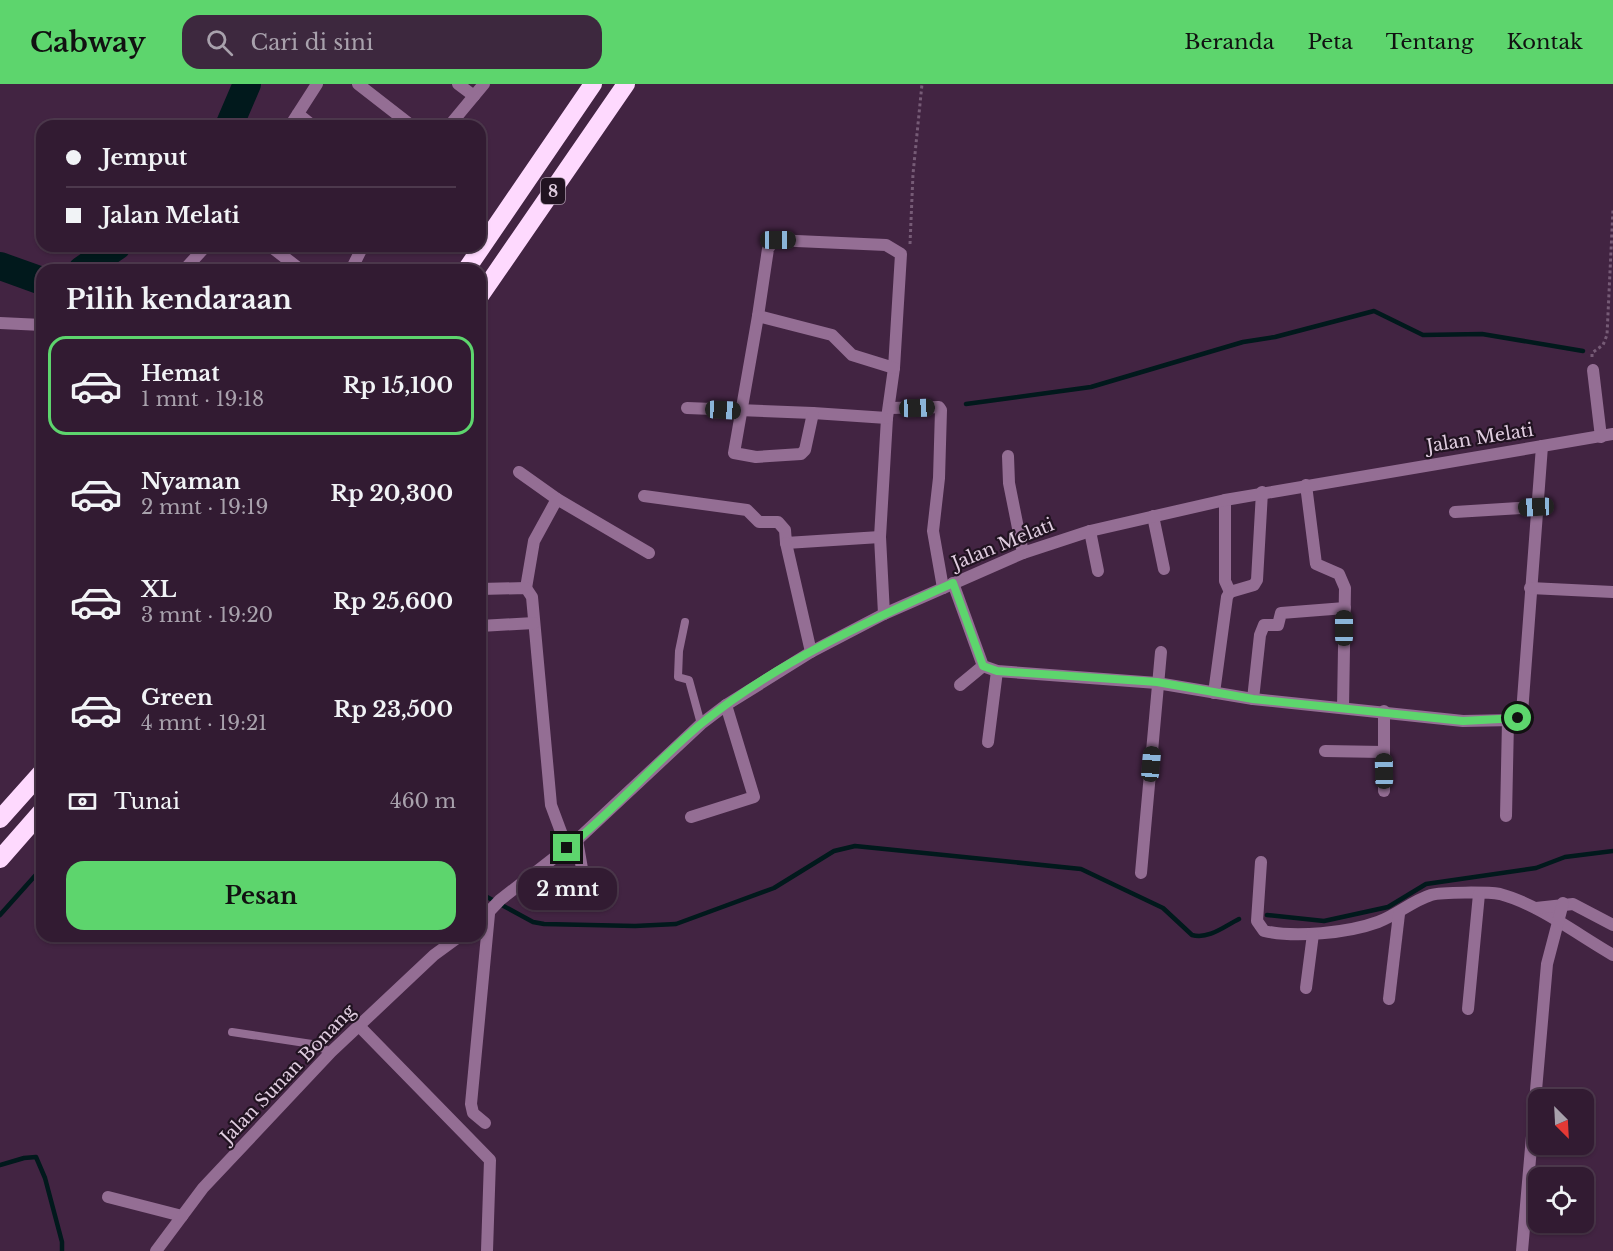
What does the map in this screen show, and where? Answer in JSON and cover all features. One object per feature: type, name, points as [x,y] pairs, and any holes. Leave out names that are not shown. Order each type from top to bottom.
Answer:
[{"type":"highway","name":"8","points":[[486,241],[593,84]]},
{"type":"highway","name":"8","points":[[486,287],[626,84]]},
{"type":"highway","points":[[0,819],[36,779]]},
{"type":"highway","points":[[0,859],[36,818]]},
{"type":"street","points":[[294,120],[317,84]]},
{"type":"street","points":[[358,84],[404,120]]},
{"type":"street","points":[[458,84],[474,96]]},
{"type":"street","points":[[454,120],[484,84]]},
{"type":"street","points":[[298,114],[306,120]]},
{"type":"street","points":[[813,413],[805,450],[801,454],[756,457],[734,453],[771,242],[792,240],[886,244],[895,249],[901,258],[880,537],[884,614]]},
{"type":"street","points":[[278,252],[293,264]]},
{"type":"street","points":[[758,316],[832,335],[852,355],[894,368]]},
{"type":"street","points":[[0,323],[36,325]]},
{"type":"street","points":[[1593,370],[1607,436]]},
{"type":"street","points":[[687,408],[813,413],[939,407],[941,410],[939,478],[933,531],[948,586],[983,666],[997,671],[1157,682],[1253,699],[1463,721],[1508,721],[1518,718],[1522,713],[1542,446]]},
{"type":"street","name":"Jalan Melati","points":[[490,911],[572,844],[699,718],[726,705],[811,652],[884,614],[1023,553],[1090,531],[1262,492],[1607,436]]},
{"type":"street","points":[[1008,456],[1009,483],[1023,553]]},
{"type":"street","points":[[519,472],[557,499],[649,553]]},
{"type":"street","points":[[1306,485],[1316,564],[1342,578],[1343,708]]},
{"type":"street","points":[[1214,693],[1227,597],[1230,592],[1254,585],[1257,580],[1262,492]]},
{"type":"street","points":[[644,496],[747,510],[759,522],[778,522],[785,530],[811,652]]},
{"type":"street","points":[[557,499],[534,541],[526,588],[532,597],[551,805],[572,844],[584,880]]},
{"type":"street","points":[[1224,500],[1225,580],[1230,592]]},
{"type":"street","points":[[1455,512],[1536,507]]},
{"type":"street","points":[[1153,516],[1164,569]]},
{"type":"street","points":[[1090,531],[1098,571]]},
{"type":"street","points":[[786,543],[880,537]]},
{"type":"street","points":[[486,589],[526,588]]},
{"type":"street","points":[[1530,588],[1613,592]]},
{"type":"street","points":[[1253,699],[1260,635],[1264,626],[1278,625],[1281,613],[1344,608]]},
{"type":"street","points":[[486,626],[534,623]]},
{"type":"street","points":[[1141,873],[1161,652]]},
{"type":"street","points":[[960,685],[983,666]]},
{"type":"street","points":[[988,742],[997,671]]},
{"type":"street","points":[[691,817],[754,797],[726,705]]},
{"type":"street","points":[[1384,711],[1384,791]]},
{"type":"street","points":[[1506,816],[1508,721]]},
{"type":"street","points":[[1325,751],[1383,752]]},
{"type":"street","points":[[1261,862],[1257,921],[1260,928],[1270,932],[1313,934],[1374,924],[1399,914],[1414,903],[1433,894],[1498,894],[1536,908],[1613,955]]},
{"type":"street","points":[[1468,1009],[1479,894]]},
{"type":"street","points":[[1536,908],[1563,903],[1573,904],[1613,925]]},
{"type":"street","points":[[1522,1251],[1547,963],[1556,922],[1563,903]]},
{"type":"street","points":[[485,1123],[473,1113],[471,1104],[490,911]]},
{"type":"street","points":[[1389,999],[1399,914]]},
{"type":"street","points":[[1306,988],[1313,934]]},
{"type":"street","name":"Jalan Sunan Bonang","points":[[156,1251],[203,1188],[331,1052],[434,955],[452,942]]},
{"type":"street","points":[[358,1026],[490,1160],[487,1251]]},
{"type":"street","points":[[108,1197],[182,1216]]},
{"type":"lane","points":[[685,622],[679,651],[678,677],[689,680],[699,718]]},
{"type":"lane","points":[[232,1032],[312,1044],[331,1052]]},
{"type":"path","points":[[895,249],[910,255],[913,174],[922,84]]},
{"type":"path","points":[[1593,370],[1592,352],[1603,345],[1607,335],[1613,208]]},
{"type":"waterway","points":[[232,120],[247,84]]},
{"type":"waterway","points":[[91,264],[108,252]]},
{"type":"waterway","points":[[0,266],[36,279]]},
{"type":"waterway","points":[[966,404],[1091,387],[1243,342],[1275,337],[1374,311],[1423,335],[1482,334],[1583,351]]},
{"type":"waterway","points":[[486,897],[533,922],[544,924],[635,926],[676,924],[774,888],[834,851],[855,846],[1081,869],[1163,908],[1192,935],[1210,934],[1239,919]]},
{"type":"waterway","points":[[1267,915],[1324,921],[1388,907],[1426,884],[1536,868],[1565,857],[1613,851]]},
{"type":"waterway","points":[[0,915],[36,875]]},
{"type":"waterway","points":[[0,1165],[36,1157],[45,1178],[62,1242],[62,1251]]},
{"type":"route","points":[[567,848],[701,724],[726,705],[811,652],[884,614],[953,583],[983,666],[997,671],[1157,682],[1253,699],[1463,721],[1508,721],[1518,718]]}]
